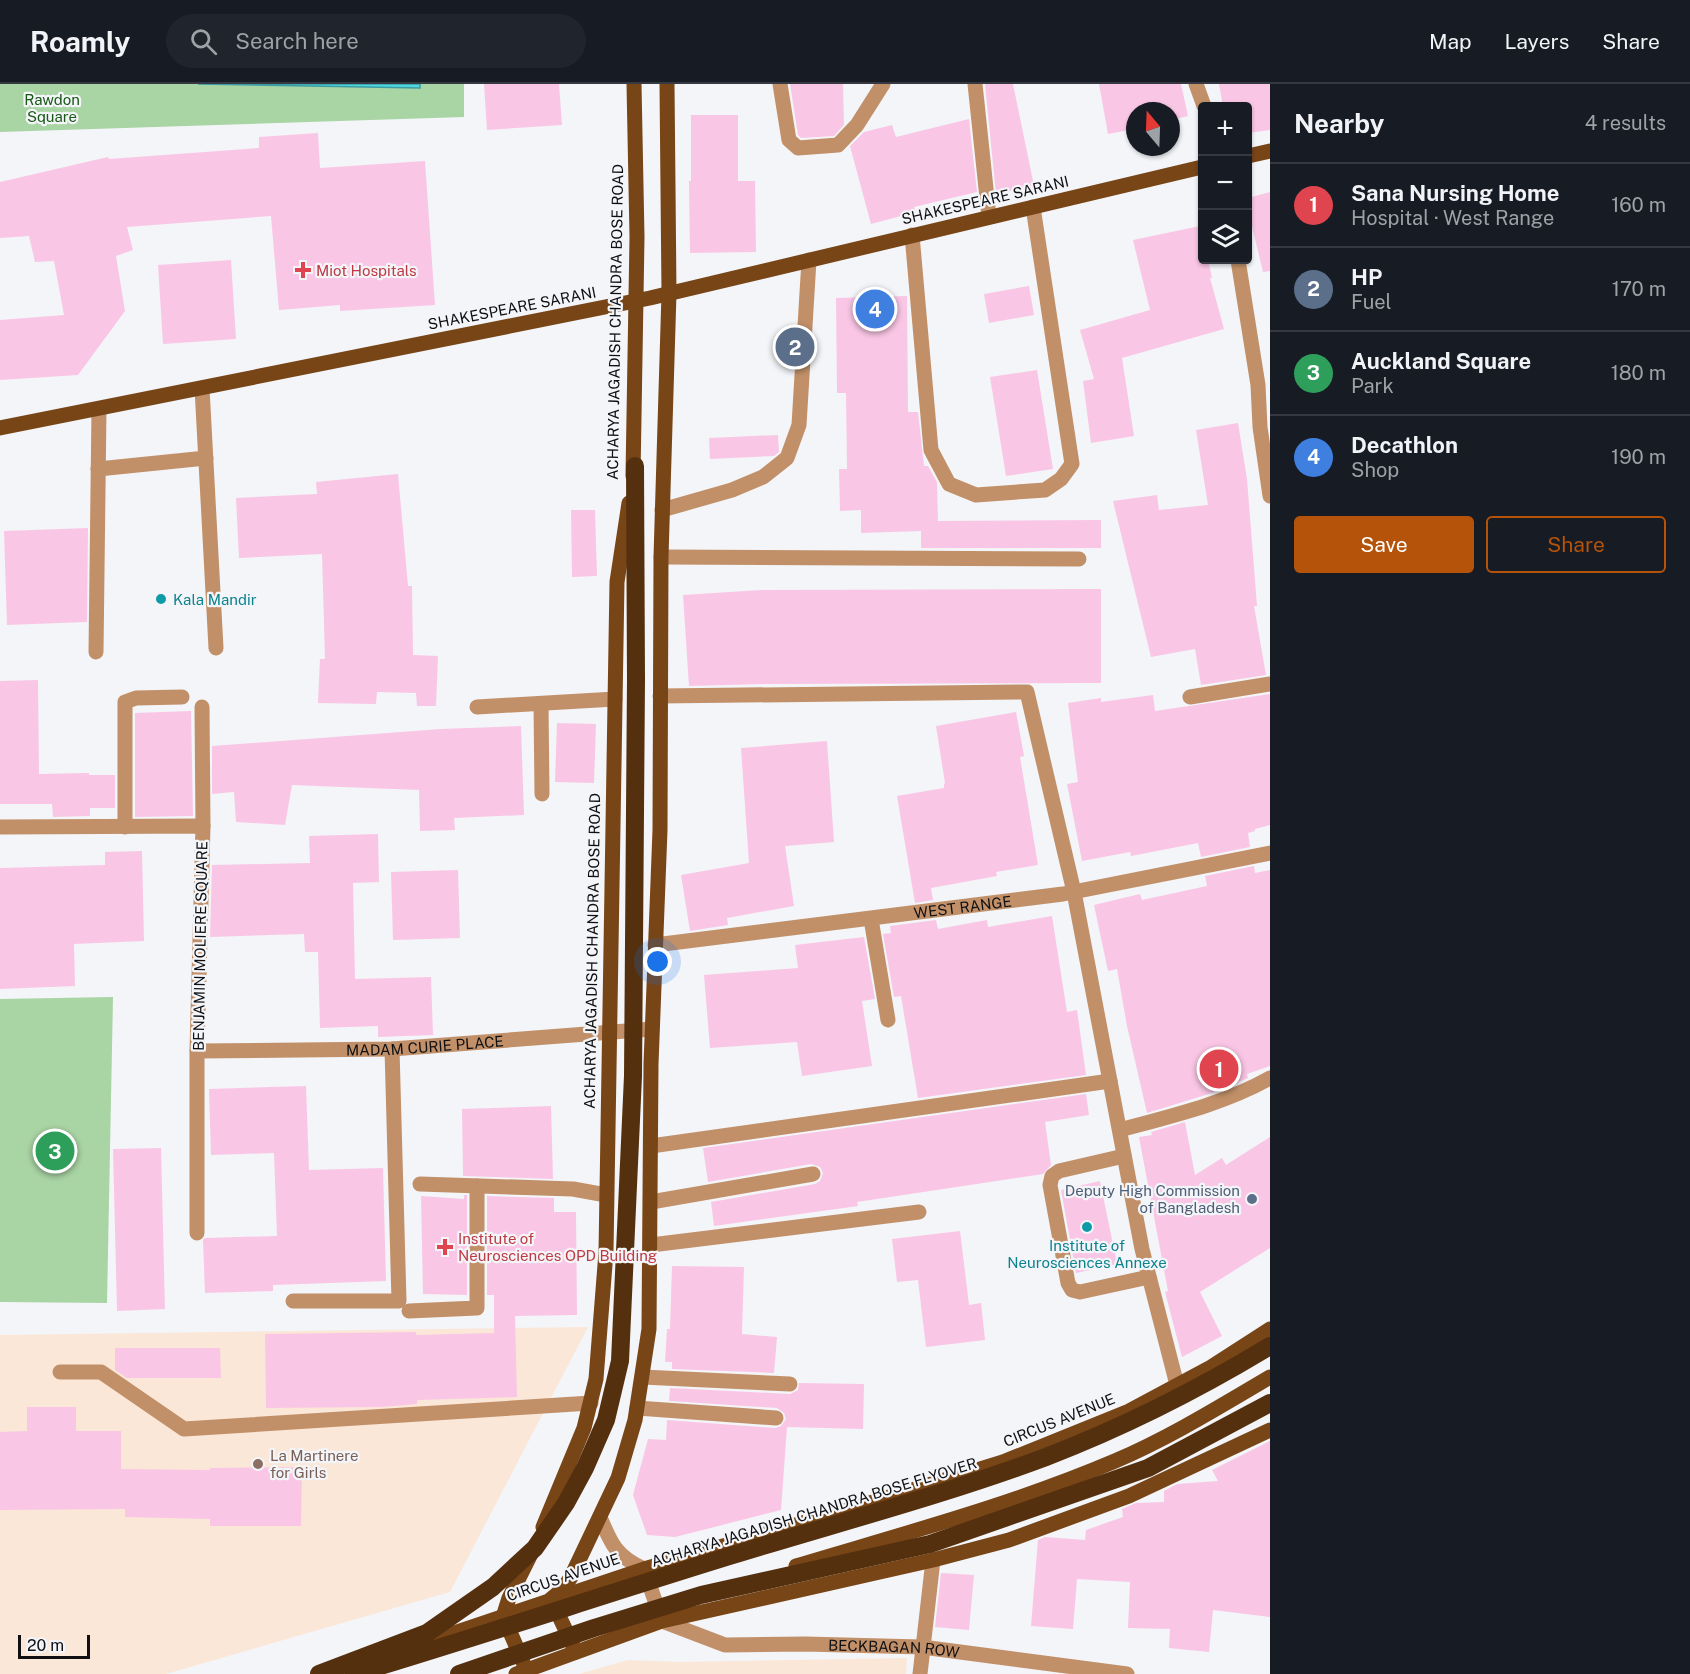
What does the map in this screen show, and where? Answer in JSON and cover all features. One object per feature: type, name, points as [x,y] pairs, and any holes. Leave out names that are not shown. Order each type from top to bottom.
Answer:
[{"type":"highway","points":[[320,1674],[427,1633],[493,1587],[535,1548],[566,1503],[585,1468],[606,1420],[620,1361],[633,1076],[635,466]]},
{"type":"highway","name":"ACHARYA JAGADISH CHANDRA BOSE FLYOVER","points":[[354,1674],[969,1484],[1114,1428],[1211,1382],[1270,1346]]},
{"type":"highway","points":[[459,1674],[594,1628],[701,1595],[930,1544],[1148,1468],[1270,1403]]},
{"type":"main road","name":"ACHARYA JAGADISH CHANDRA BOSE ROAD","points":[[504,1617],[509,1598],[560,1488],[584,1428],[596,1379],[598,1356],[606,1252],[617,582],[635,466],[637,237],[634,84]]},
{"type":"main road","points":[[576,1652],[551,1599],[571,1577],[618,1478],[637,1408],[649,1329],[652,1029],[660,830],[661,557],[669,293],[667,84]]},
{"type":"main road","points":[[1252,155],[1270,151]]},
{"type":"main road","name":"SHAKESPEARE SARANI","points":[[0,428],[636,301],[1198,168]]},
{"type":"main road","name":"CIRCUS AVENUE","points":[[504,1617],[644,1569],[1003,1462],[1127,1412],[1211,1367],[1270,1329]]},
{"type":"main road","points":[[701,1595],[915,1532],[1115,1461],[1177,1432],[1270,1377]]},
{"type":"main road","points":[[329,1674],[504,1617],[521,1672],[662,1621],[933,1560],[1009,1540],[1129,1496],[1270,1430]]},
{"type":"street","points":[[780,84],[789,140],[798,148],[838,145],[857,125],[883,84]]},
{"type":"street","points":[[975,84],[989,217]]},
{"type":"street","points":[[1196,84],[1203,102]]},
{"type":"street","points":[[912,235],[931,450],[949,484],[976,495],[1045,490],[1060,479],[1072,464],[1033,207]]},
{"type":"street","points":[[662,510],[742,486],[763,477],[787,458],[799,425],[809,260]]},
{"type":"street","points":[[1239,264],[1264,386],[1270,496]]},
{"type":"street","points":[[202,388],[216,648]]},
{"type":"street","points":[[96,652],[99,409]]},
{"type":"street","points":[[98,469],[206,458]]},
{"type":"street","points":[[661,557],[1079,559]]},
{"type":"street","points":[[1190,698],[1270,684]]},
{"type":"street","points":[[660,696],[1027,692],[1074,892],[1149,1277],[1177,1385]]},
{"type":"street","points":[[125,827],[125,702],[136,698],[182,697]]},
{"type":"street","points":[[477,707],[615,699]]},
{"type":"street","points":[[541,704],[542,794]]},
{"type":"street","points":[[202,707],[203,826]]},
{"type":"street","name":"BENJAMIN MOLIERE SQUARE","points":[[0,827],[203,826],[197,1051],[197,1233]]},
{"type":"street","name":"WEST RANGE","points":[[655,945],[1074,892],[1270,853]]},
{"type":"street","points":[[871,919],[888,1020]]},
{"type":"street","name":"MADAM CURIE PLACE","points":[[197,1051],[392,1049],[652,1029]]},
{"type":"street","points":[[292,1300],[399,1301],[392,1049]]},
{"type":"street","points":[[1120,1130],[1196,1109],[1253,1088],[1270,1078]]},
{"type":"street","points":[[651,1146],[1110,1081]]},
{"type":"street","points":[[1124,1156],[1059,1171],[1052,1176],[1050,1185],[1068,1283],[1072,1290],[1080,1292],[1149,1277]]},
{"type":"street","points":[[651,1202],[813,1174]]},
{"type":"street","points":[[420,1184],[573,1189],[606,1195]]},
{"type":"street","points":[[409,1311],[477,1308],[477,1186]]},
{"type":"street","points":[[651,1245],[919,1212]]},
{"type":"street","points":[[60,1372],[101,1372],[184,1429],[591,1403]]},
{"type":"street","points":[[642,1377],[790,1384]]},
{"type":"street","points":[[637,1408],[776,1418]]},
{"type":"street","points":[[600,1516],[616,1551],[627,1561],[644,1569],[662,1621]]},
{"type":"street","points":[[920,1674],[933,1560]]},
{"type":"street","name":"BECKBAGAN ROW","points":[[662,1621],[725,1646],[805,1644],[922,1647],[1127,1674]]},
{"type":"shaded area","name":"La Martinere for Girls","points":[[588,1327],[450,1592],[166,1674],[0,1674],[0,1335]]},
{"type":"shaded area","points":[[907,1658],[906,1674],[579,1674],[628,1660],[679,1662]]},
{"type":"green space","name":"Rawdon Square","points":[[0,84],[464,84],[464,117],[0,132]]},
{"type":"green space","points":[[113,997],[107,1303],[0,1302],[0,999]]},
{"type":"water","points":[[198,84],[420,84],[420,88]]},
{"type":"building","points":[[484,84],[559,84],[562,125],[487,130]]},
{"type":"building","points":[[790,84],[843,84],[844,125],[834,136],[801,138],[798,135]]},
{"type":"building","points":[[985,84],[1013,84],[1034,186],[996,194]]},
{"type":"building","points":[[1099,84],[1181,84],[1188,116],[1180,118],[1180,102],[1126,102],[1126,131],[1108,134]]},
{"type":"building","points":[[1219,84],[1270,84],[1270,130],[1252,132],[1252,102],[1222,102]]},
{"type":"building","points":[[691,115],[738,115],[738,181],[755,181],[756,252],[690,253]]},
{"type":"building","points":[[969,119],[977,192],[914,207],[916,212],[871,224],[850,146],[864,132],[892,125],[896,137]]},
{"type":"building","points":[[318,133],[320,168],[425,161],[435,305],[340,311],[340,305],[279,310],[271,216],[127,227],[133,250],[116,256],[125,311],[78,375],[0,380],[0,320],[64,315],[54,261],[35,262],[29,236],[0,238],[0,182],[108,157],[109,159],[259,148],[259,137]]},
{"type":"building","points":[[1270,192],[1270,271],[1263,272],[1252,227],[1252,197]]},
{"type":"building","points":[[1198,226],[1198,264],[1209,264],[1212,278],[1210,278],[1224,329],[1122,358],[1134,436],[1091,443],[1083,381],[1094,379],[1080,330],[1150,310],[1133,240]]},
{"type":"building","points":[[231,260],[236,339],[163,344],[158,265]]},
{"type":"building","points":[[1029,286],[1034,315],[989,323],[984,294]]},
{"type":"building","points":[[907,296],[908,412],[918,412],[924,466],[928,466],[937,482],[938,521],[1101,520],[1101,548],[921,548],[921,531],[861,533],[861,510],[840,511],[839,469],[847,469],[846,393],[837,393],[836,298]]},
{"type":"building","points":[[1037,370],[1053,469],[1006,476],[990,377]]},
{"type":"building","points":[[1238,423],[1247,479],[1257,606],[1254,606],[1266,675],[1201,685],[1195,649],[1151,657],[1113,501],[1157,495],[1159,510],[1208,505],[1196,430]]},
{"type":"building","points":[[778,435],[779,452],[774,456],[710,459],[709,438]]},
{"type":"building","points":[[398,474],[408,586],[412,586],[413,655],[438,656],[436,706],[417,706],[416,693],[377,692],[376,704],[318,703],[320,659],[325,659],[322,554],[239,558],[236,498],[317,494],[316,482]]},
{"type":"building","points":[[571,510],[595,510],[597,576],[572,577]]},
{"type":"building","points":[[88,528],[87,622],[7,625],[4,531]]},
{"type":"building","points":[[1101,589],[1101,683],[689,686],[683,595],[761,590]]},
{"type":"building","points":[[38,680],[39,774],[115,775],[115,808],[90,808],[90,816],[53,817],[52,804],[0,804],[0,681]]},
{"type":"building","points":[[1270,694],[1270,825],[1248,833],[1250,847],[1201,857],[1198,843],[1131,856],[1130,852],[1082,861],[1067,784],[1078,782],[1068,703],[1101,698],[1101,702],[1153,695],[1155,711]]},
{"type":"building","points":[[191,711],[193,816],[135,817],[135,713]]},
{"type":"building","points":[[1016,712],[1024,756],[1020,757],[1038,865],[996,872],[997,876],[931,888],[933,900],[915,903],[897,796],[944,788],[936,726]]},
{"type":"building","points":[[557,723],[596,724],[594,783],[555,782]]},
{"type":"building","points":[[521,726],[524,815],[454,818],[455,830],[420,831],[419,790],[292,785],[285,825],[236,822],[234,792],[212,794],[212,746],[441,729]]},
{"type":"building","points":[[827,741],[834,842],[785,846],[794,906],[727,918],[728,925],[690,931],[681,875],[749,863],[741,748]]},
{"type":"building","points":[[378,834],[379,882],[353,883],[355,979],[431,977],[433,1035],[378,1037],[378,1026],[320,1028],[318,952],[305,952],[304,934],[210,937],[212,865],[310,863],[309,836]]},
{"type":"building","points":[[142,851],[144,941],[74,944],[75,986],[0,989],[0,868],[105,865],[105,852]]},
{"type":"building","points":[[1254,866],[1255,873],[1270,870],[1270,1066],[1247,1074],[1248,1078],[1212,1093],[1147,1113],[1127,1026],[1117,969],[1108,971],[1094,905],[1140,894],[1142,900],[1207,886],[1205,876]]},
{"type":"building","points":[[458,870],[460,938],[393,940],[391,872]]},
{"type":"building","points":[[1052,916],[1067,1012],[1077,1010],[1086,1075],[918,1098],[901,996],[894,997],[883,934],[891,933],[890,926],[936,920],[938,929],[987,920],[988,927]]},
{"type":"building","points":[[864,937],[875,999],[862,1001],[872,1066],[802,1076],[797,1042],[710,1048],[704,975],[798,968],[795,945]]},
{"type":"building","points":[[306,1086],[309,1170],[383,1168],[386,1281],[273,1285],[273,1291],[205,1293],[203,1240],[205,1238],[277,1236],[274,1153],[211,1155],[209,1089]]},
{"type":"building","points":[[1086,1094],[1089,1115],[1045,1122],[1051,1165],[1043,1174],[857,1202],[858,1206],[714,1226],[711,1202],[815,1184],[820,1181],[823,1173],[820,1167],[811,1164],[708,1182],[703,1148]]},
{"type":"building","points":[[551,1106],[553,1179],[463,1176],[462,1109]]},
{"type":"building","points":[[1185,1122],[1195,1175],[1222,1158],[1226,1165],[1270,1137],[1270,1248],[1200,1292],[1222,1336],[1182,1357],[1165,1292],[1168,1291],[1139,1137],[1152,1135],[1151,1132]]},
{"type":"building","points":[[161,1148],[165,1309],[117,1311],[113,1149]]},
{"type":"building","name":"Institute of Neurosciences Annexe","points":[[1100,1181],[1117,1264],[1076,1273],[1061,1190]]},
{"type":"building","name":"Institute of Neurosciences OPD Building","points":[[464,1195],[467,1195],[467,1295],[423,1294],[421,1196],[464,1199]]},
{"type":"building","points":[[487,1196],[554,1198],[554,1212],[576,1212],[577,1315],[515,1316],[517,1397],[417,1400],[417,1404],[381,1407],[266,1408],[265,1334],[494,1333],[494,1295],[487,1295]]},
{"type":"building","points":[[960,1231],[969,1305],[981,1303],[985,1340],[926,1347],[918,1280],[897,1282],[892,1239]]},
{"type":"building","points":[[672,1266],[744,1267],[742,1334],[777,1337],[774,1373],[672,1369],[672,1362],[665,1362],[667,1329],[670,1329]]},
{"type":"building","points":[[115,1348],[220,1348],[221,1378],[127,1378],[115,1370]]},
{"type":"building","points":[[799,1383],[864,1384],[863,1429],[787,1427],[781,1510],[675,1537],[647,1535],[633,1495],[648,1439],[666,1440],[667,1420],[775,1428],[781,1426],[786,1419],[784,1413],[777,1408],[669,1401],[670,1388],[790,1394],[798,1390]]},
{"type":"building","points":[[27,1407],[76,1407],[76,1431],[121,1431],[121,1469],[210,1470],[210,1468],[302,1467],[301,1526],[210,1526],[210,1519],[125,1517],[125,1509],[0,1510],[0,1432],[27,1431]]},
{"type":"building","points":[[1270,1441],[1270,1617],[1213,1610],[1209,1652],[1169,1648],[1170,1629],[1128,1628],[1130,1582],[1077,1579],[1073,1629],[1031,1626],[1038,1540],[1045,1537],[1085,1540],[1086,1530],[1123,1517],[1122,1509],[1136,1503],[1164,1502],[1164,1491],[1177,1484],[1218,1481],[1212,1470]]},
{"type":"building","points":[[941,1573],[974,1575],[969,1630],[935,1627]]},
{"type":"place","name":"Miot Hospitals","points":[[303,270]]},
{"type":"place","name":"Decathlon","points":[[875,309]]},
{"type":"place","name":"HP","points":[[795,347]]},
{"type":"place","name":"Kala Mandir","points":[[161,599]]},
{"type":"place","name":"Sana Nursing Home","points":[[1219,1069]]},
{"type":"place","name":"Auckland Square","points":[[55,1151]]},
{"type":"place","name":"Deputy High Commission of Bangladesh","points":[[1252,1199]]},
{"type":"place","name":"Institute of Neurosciences Annexe","points":[[1087,1227]]},
{"type":"place","name":"Institute of Neurosciences OPD Building","points":[[445,1247]]},
{"type":"place","name":"La Martinere for Girls","points":[[258,1464]]}]
